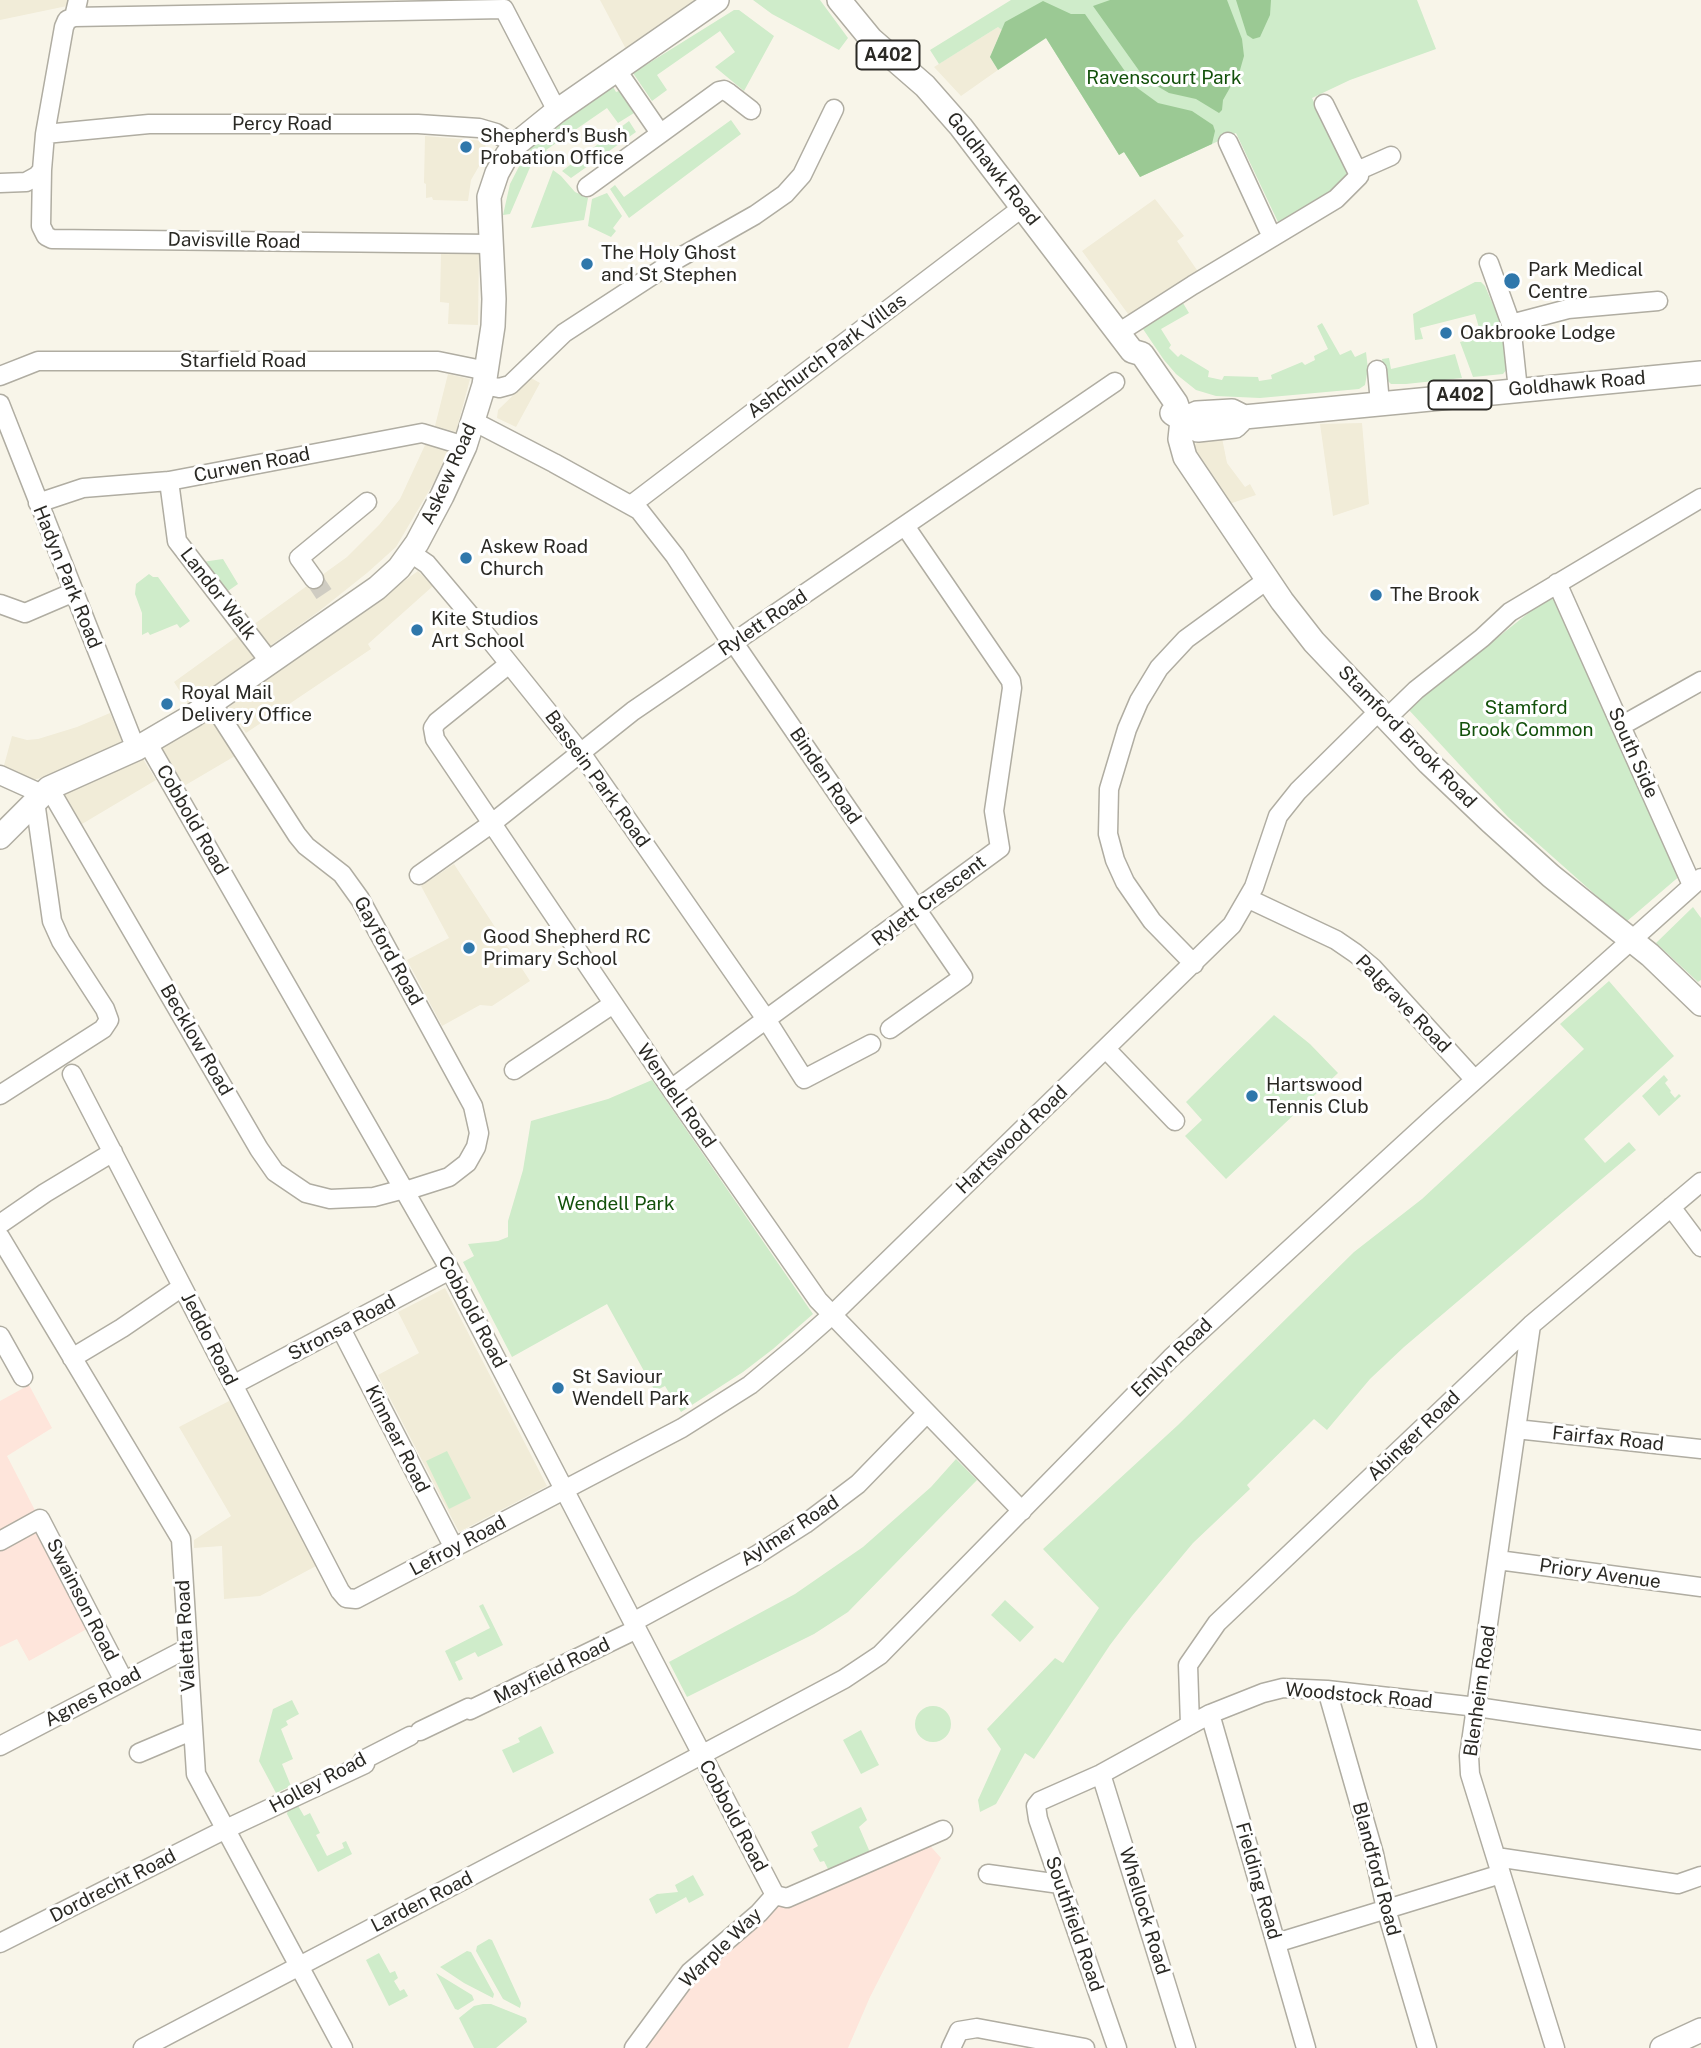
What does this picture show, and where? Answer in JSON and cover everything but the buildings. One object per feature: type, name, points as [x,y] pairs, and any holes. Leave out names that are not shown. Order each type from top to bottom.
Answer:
[{"type":"main road","name":"Askew Road","points":[[0,837],[42,794],[141,746],[212,703],[270,662],[334,607],[377,588],[399,568],[411,553],[442,496],[465,446],[486,378],[494,299],[489,206],[491,191],[502,164],[515,145],[557,111],[717,0]]},
{"type":"main road","name":"Goldhawk Road","points":[[839,0],[871,38],[913,75],[947,111],[1125,342],[1142,354],[1176,403],[1182,420],[1197,413],[1232,411],[1244,417],[1701,373]]},
{"type":"main road","name":"Stamford Brook Road","points":[[1182,420],[1180,439],[1185,457],[1267,580],[1314,642],[1429,763],[1541,867],[1631,939],[1701,1004]]},
{"type":"main road","points":[[1662,2048],[1701,2030]]},
{"type":"street","points":[[0,183],[26,182],[42,170],[45,134],[64,27],[76,9],[503,9],[557,111]]},
{"type":"street","points":[[617,69],[660,133]]},
{"type":"street","points":[[587,187],[719,91],[724,90],[751,110]]},
{"type":"street","points":[[1125,342],[1272,237],[1336,199],[1359,176],[1324,104]]},
{"type":"street","points":[[486,378],[499,388],[510,385],[564,332],[785,194],[802,175],[834,109]]},
{"type":"street","name":"Percy Road","points":[[45,134],[149,124],[418,124],[479,128],[496,133],[515,145]]},
{"type":"street","points":[[1228,142],[1272,237]]},
{"type":"street","points":[[1357,171],[1391,156]]},
{"type":"street","name":"Davisville Road","points":[[42,170],[42,231],[52,239],[491,244]]},
{"type":"street","name":"Ashchurch Park Villas","points":[[631,505],[1023,207]]},
{"type":"street","points":[[1489,263],[1511,324],[1518,390]]},
{"type":"street","points":[[1511,324],[1568,309],[1658,301]]},
{"type":"street","name":"Starfield Road","points":[[0,376],[38,361],[438,360],[486,378]]},
{"type":"street","points":[[1377,370],[1380,403]]},
{"type":"street","name":"Rylett Road","points":[[419,876],[491,824],[634,711],[1115,382]]},
{"type":"street","name":"Hadyn Park Road","points":[[0,404],[74,592],[141,746]]},
{"type":"street","name":"Binden Road","points":[[473,421],[631,505],[646,517],[676,556],[963,977],[890,1029]]},
{"type":"street","name":"Curwen Road","points":[[38,503],[83,488],[169,481],[422,433],[465,446]]},
{"type":"street","name":"Landor Walk","points":[[169,481],[177,541],[270,662]]},
{"type":"street","name":"Hartswood Road","points":[[564,1490],[682,1428],[728,1400],[770,1370],[832,1315],[1232,925],[1249,900],[1278,816],[1298,791],[1383,714],[1482,638],[1510,612],[1701,498]]},
{"type":"street","points":[[314,579],[299,558],[366,502]]},
{"type":"street","name":"Rylett Crescent","points":[[671,1089],[1000,848],[994,811],[1011,681],[905,526]]},
{"type":"street","name":"Bassein Park Road","points":[[411,553],[427,564],[581,753],[766,1019],[804,1079],[871,1044]]},
{"type":"street","points":[[1194,964],[1152,921],[1125,882],[1108,834],[1109,789],[1127,729],[1139,701],[1159,668],[1186,639],[1267,580]]},
{"type":"street","name":"South Side","points":[[1557,583],[1621,726],[1696,881]]},
{"type":"street","points":[[0,604],[25,613],[74,592]]},
{"type":"street","name":"Wendell Road","points":[[509,664],[437,722],[433,728],[435,738],[613,1004],[818,1300],[1022,1511]]},
{"type":"street","points":[[1621,726],[1701,681]]},
{"type":"street","name":"Gayford Road","points":[[212,703],[297,835],[306,846],[342,874],[354,890],[473,1106],[479,1133],[476,1147],[467,1163],[449,1177],[405,1189]]},
{"type":"street","name":"Cobbold Road","points":[[141,746],[405,1189],[450,1270],[775,1895]]},
{"type":"street","points":[[0,775],[42,794],[52,921],[61,941],[106,1009],[109,1020],[103,1029],[2,1089]]},
{"type":"street","name":"Becklow Road","points":[[42,794],[275,1172],[306,1193],[330,1199],[374,1197],[405,1189]]},
{"type":"street","name":"Emlyn Road","points":[[701,1755],[844,1679],[880,1655],[1171,1358],[1696,881]]},
{"type":"street","name":"Palgrave Road","points":[[1249,900],[1336,940],[1356,953],[1373,968],[1475,1080]]},
{"type":"street","points":[[514,1070],[613,1004]]},
{"type":"street","points":[[1106,1049],[1175,1121]]},
{"type":"street","name":"Jeddo Road","points":[[72,1074],[340,1591],[350,1599]]},
{"type":"street","points":[[0,1224],[113,1152]]},
{"type":"street","name":"Abinger Road","points":[[1190,1726],[1188,1665],[1217,1623],[1531,1325],[1701,1182]]},
{"type":"street","points":[[1671,1207],[1701,1247]]},
{"type":"street","name":"Valetta Road","points":[[0,1237],[181,1539],[195,1774],[343,2048]]},
{"type":"street","name":"Stronsa Road","points":[[233,1385],[450,1270]]},
{"type":"street","points":[[72,1357],[122,1328],[182,1287]]},
{"type":"street","name":"Blenheim Road","points":[[1531,1325],[1469,1756],[1469,1774],[1555,2048]]},
{"type":"street","name":"Kinnear Road","points":[[341,1329],[454,1548]]},
{"type":"street","points":[[0,1336],[23,1377]]},
{"type":"street","name":"Aylmer Road","points":[[635,1626],[805,1524],[858,1484],[927,1413]]},
{"type":"street","name":"Fairfax Road","points":[[1516,1429],[1701,1449]]},
{"type":"street","name":"Lefroy Road","points":[[350,1599],[363,1596],[564,1490]]},
{"type":"street","name":"Swainson Road","points":[[0,1541],[40,1519],[124,1681]]},
{"type":"street","name":"Priory Avenue","points":[[1499,1560],[1701,1587]]},
{"type":"street","name":"Mayfield Road","points":[[415,1734],[468,1708],[470,1710],[635,1626]]},
{"type":"street","name":"Agnes Road","points":[[0,1746],[186,1649]]},
{"type":"street","name":"Woodstock Road","points":[[1040,1801],[1101,1774],[1210,1714],[1283,1688],[1327,1690],[1477,1707],[1701,1740]]},
{"type":"street","name":"Blandford Road","points":[[1327,1690],[1427,2048]]},
{"type":"street","name":"Fielding Road","points":[[1210,1714],[1306,2048]]},
{"type":"street","points":[[139,1754],[191,1731]]},
{"type":"street","name":"Holley Road","points":[[226,1829],[365,1763],[363,1760],[415,1734]]},
{"type":"street","name":"Larden Road","points":[[143,2048],[701,1755]]},
{"type":"street","name":"Whellock Road","points":[[1101,1774],[1186,2048]]},
{"type":"street","name":"Southfield Road","points":[[1040,1801],[1035,1811],[1115,2047]]},
{"type":"street","name":"Dordrecht Road","points":[[0,1943],[226,1829]]},
{"type":"street","name":"Warple Way","points":[[635,2048],[690,1972],[759,1913],[775,1895],[787,1898],[943,1830]]},
{"type":"street","points":[[1276,1943],[1386,1909],[1498,1865],[1678,1884],[1701,1877]]},
{"type":"street","points":[[988,1874],[1060,1884]]},
{"type":"street","points":[[951,2048],[959,2031],[977,2028],[1085,2048]]},
{"type":"shaded area","points":[[0,0],[68,0],[67,6],[0,20]]},
{"type":"shaded area","points":[[600,0],[704,0],[627,51]]},
{"type":"shaded area","points":[[998,27],[1002,29],[990,57],[998,70],[961,96],[934,67]]},
{"type":"shaded area","points":[[425,136],[485,141],[486,154],[471,180],[468,201],[426,198]]},
{"type":"shaded area","points":[[1155,199],[1184,236],[1177,241],[1199,273],[1131,318],[1082,251]]},
{"type":"shaded area","points":[[441,252],[479,252],[478,325],[448,324],[449,303],[440,302]]},
{"type":"shaded area","points":[[448,374],[470,379],[456,432],[435,426]]},
{"type":"shaded area","points":[[531,378],[540,383],[516,427],[497,418],[498,410]]},
{"type":"shaded area","points":[[1362,423],[1369,504],[1333,516],[1320,424]]},
{"type":"shaded area","points":[[1222,438],[1227,463],[1245,487],[1250,484],[1256,495],[1229,504],[1193,448],[1197,442]]},
{"type":"shaded area","points":[[426,443],[449,449],[433,484],[396,547],[318,612],[188,704],[174,682],[347,557],[400,499]]},
{"type":"shaded area","points":[[418,571],[433,586],[368,644],[371,649],[246,733],[229,707]]},
{"type":"shaded area","points":[[110,713],[121,744],[77,765],[34,780],[3,769],[12,736],[27,740],[38,739]]},
{"type":"shaded area","points":[[209,714],[235,756],[184,786],[160,745]]},
{"type":"shaded area","points":[[143,759],[156,780],[82,824],[64,794],[65,790]]},
{"type":"shaded area","name":"Good Shepherd RC Primary School","points":[[454,864],[530,981],[492,1006],[480,1005],[442,1026],[407,960],[449,938],[421,886]]},
{"type":"shaded area","points":[[445,1288],[547,1486],[459,1532],[378,1375],[419,1353],[398,1312]]},
{"type":"shaded area","points":[[29,1385],[52,1428],[7,1456],[94,1625],[29,1661],[17,1639],[0,1647],[0,1401]]},
{"type":"shaded area","points":[[231,1400],[316,1566],[260,1596],[224,1599],[222,1546],[194,1548],[194,1540],[231,1516],[179,1427]]},
{"type":"shaded area","points":[[925,1840],[941,1858],[870,1997],[848,2048],[643,2048],[699,1973],[777,1904]]},
{"type":"green space","points":[[753,0],[820,0],[848,38],[839,50],[772,14]]},
{"type":"green space","name":"Ravenscourt Park","points":[[1011,0],[1417,0],[1436,49],[1350,80],[1312,98],[1350,178],[1278,222],[1236,133],[1140,177],[1124,152],[1119,155],[1046,38],[998,70],[990,57],[1002,30],[998,27],[939,64],[930,50]]},
{"type":"green space","points":[[1110,0],[1227,0],[1242,39],[1244,56],[1219,113],[1196,99],[1169,93],[1145,79],[1093,6]]},
{"type":"green space","points":[[1236,0],[1271,0],[1270,15],[1260,37],[1253,39],[1247,35]]},
{"type":"green space","points":[[1043,1],[1071,14],[1085,14],[1136,87],[1158,103],[1192,111],[1213,125],[1215,131],[1212,144],[1140,177],[1124,152],[1119,155],[1046,38],[998,70],[990,57],[1005,22]]},
{"type":"green space","points":[[734,10],[739,10],[774,36],[744,91],[715,67],[735,52],[720,31],[657,75],[667,90],[652,101],[633,73]]},
{"type":"green space","points":[[612,85],[634,113],[618,123],[607,108],[546,150],[552,158],[549,161],[529,150],[540,137]]},
{"type":"green space","points":[[731,120],[741,134],[629,218],[610,189],[615,185],[624,197]]},
{"type":"green space","points":[[629,121],[636,132],[571,178],[562,171]]},
{"type":"green space","points":[[526,153],[534,158],[510,214],[503,215],[510,184]]},
{"type":"green space","points":[[553,170],[575,192],[588,198],[584,220],[531,228]]},
{"type":"green space","points":[[607,193],[622,216],[613,228],[616,231],[611,237],[588,226],[592,199]]},
{"type":"green space","points":[[1475,282],[1481,282],[1485,286],[1503,332],[1507,369],[1503,374],[1473,377],[1460,342],[1464,341],[1462,335],[1480,331],[1475,314],[1420,328],[1423,339],[1415,340],[1413,314]]},
{"type":"green space","points":[[1183,303],[1189,313],[1161,329],[1171,345],[1169,348],[1178,357],[1181,354],[1209,371],[1208,377],[1222,380],[1224,376],[1258,377],[1259,381],[1272,379],[1271,375],[1302,362],[1305,365],[1315,360],[1314,356],[1328,349],[1317,326],[1322,323],[1340,355],[1351,350],[1355,357],[1366,352],[1368,369],[1365,385],[1359,389],[1260,398],[1216,396],[1196,390],[1176,374],[1143,329],[1144,325]]},
{"type":"green space","points":[[1455,354],[1462,378],[1391,384],[1385,378],[1382,359],[1389,358],[1391,369]]},
{"type":"green space","points":[[223,559],[238,584],[225,593],[202,562]]},
{"type":"green space","points":[[149,574],[158,577],[190,621],[180,628],[177,624],[150,635],[148,632],[142,635],[142,613],[135,594],[136,584]]},
{"type":"green space","name":"Stamford Brook Common","points":[[1556,591],[1682,874],[1626,922],[1508,817],[1408,709]]},
{"type":"green space","points":[[1693,907],[1701,918],[1701,980],[1698,982],[1656,943]]},
{"type":"green space","points":[[1609,981],[1674,1056],[1584,1139],[1605,1163],[1629,1142],[1636,1150],[1404,1347],[1370,1379],[1327,1430],[1314,1419],[1247,1485],[1250,1489],[1193,1543],[1132,1616],[1034,1759],[1025,1753],[996,1804],[980,1812],[978,1800],[1001,1749],[987,1729],[1055,1658],[1063,1663],[1099,1608],[1043,1549],[1178,1425],[1354,1252],[1422,1199],[1584,1049],[1560,1024]]},
{"type":"green space","name":"Hartswood Tennis Club","points":[[1274,1015],[1310,1044],[1338,1073],[1226,1179],[1185,1136],[1202,1120],[1186,1102]]},
{"type":"green space","points":[[1664,1075],[1668,1080],[1665,1083],[1670,1092],[1675,1098],[1679,1094],[1681,1096],[1659,1116],[1642,1096]]},
{"type":"green space","name":"Wendell Park","points":[[652,1080],[813,1314],[743,1372],[681,1412],[665,1386],[655,1391],[607,1304],[512,1357],[463,1262],[474,1256],[468,1244],[498,1241],[508,1237],[508,1221],[523,1170],[531,1121],[608,1099]]},
{"type":"green space","points":[[447,1451],[471,1498],[449,1509],[426,1461]]},
{"type":"green space","points":[[956,1459],[977,1480],[848,1612],[814,1634],[687,1697],[669,1662],[795,1594],[863,1547],[931,1487]]},
{"type":"green space","points":[[1005,1600],[1034,1627],[1020,1642],[991,1615]]},
{"type":"green space","points":[[483,1604],[503,1645],[478,1657],[475,1652],[455,1662],[463,1679],[459,1681],[445,1651],[490,1628],[479,1606]]},
{"type":"green space","points":[[292,1700],[299,1714],[286,1721],[288,1725],[281,1729],[293,1759],[282,1764],[291,1786],[276,1793],[259,1761],[273,1709]]},
{"type":"green space","points":[[933,1706],[946,1711],[951,1724],[946,1737],[933,1742],[920,1737],[915,1724],[920,1711]]},
{"type":"green space","points":[[541,1726],[554,1753],[513,1773],[502,1750],[520,1742],[518,1738]]},
{"type":"green space","points":[[861,1730],[879,1765],[861,1774],[843,1740]]},
{"type":"green space","points":[[297,1804],[304,1816],[310,1813],[320,1833],[316,1835],[327,1856],[344,1848],[342,1843],[346,1841],[352,1854],[318,1872],[287,1814],[288,1809]]},
{"type":"green space","points":[[861,1807],[867,1820],[859,1827],[872,1857],[831,1875],[824,1861],[820,1862],[813,1849],[818,1846],[811,1832]]},
{"type":"green space","points":[[693,1875],[704,1895],[689,1903],[686,1897],[656,1914],[649,1899],[657,1894],[678,1892],[675,1885]]},
{"type":"green space","points":[[492,1940],[521,2003],[520,2008],[503,1999],[476,1951],[477,1946]]},
{"type":"green space","points":[[467,1951],[471,1952],[494,1994],[493,1998],[440,1967]]},
{"type":"green space","points":[[379,1953],[390,1973],[395,1971],[398,1978],[394,1981],[400,1991],[404,1989],[408,1996],[389,2006],[366,1960]]},
{"type":"green space","points":[[436,1973],[472,1995],[474,2000],[458,2010],[455,2009]]},
{"type":"green space","points":[[491,2004],[526,2018],[527,2022],[496,2048],[474,2048],[459,2018],[474,2006]]},
{"type":"tunnel","points":[[314,579],[328,600]]},
{"type":"place","name":"Shepherd's Bush Probation Office","points":[[466,147]]},
{"type":"place","name":"The Holy Ghost and St Stephen","points":[[587,264]]},
{"type":"place","name":"Park Medical Centre","points":[[1512,281]]},
{"type":"place","name":"Oakbrooke Lodge","points":[[1446,333]]},
{"type":"place","name":"Askew Road Church","points":[[466,558]]},
{"type":"place","name":"The Brook","points":[[1376,595]]},
{"type":"place","name":"Kite Studios Art School","points":[[417,630]]},
{"type":"place","name":"Royal Mail Delivery Office","points":[[167,704]]},
{"type":"place","name":"Good Shepherd RC Primary School","points":[[469,948]]},
{"type":"place","name":"Hartswood Tennis Club","points":[[1252,1096]]},
{"type":"place","name":"St Saviour Wendell Park","points":[[558,1388]]}]
